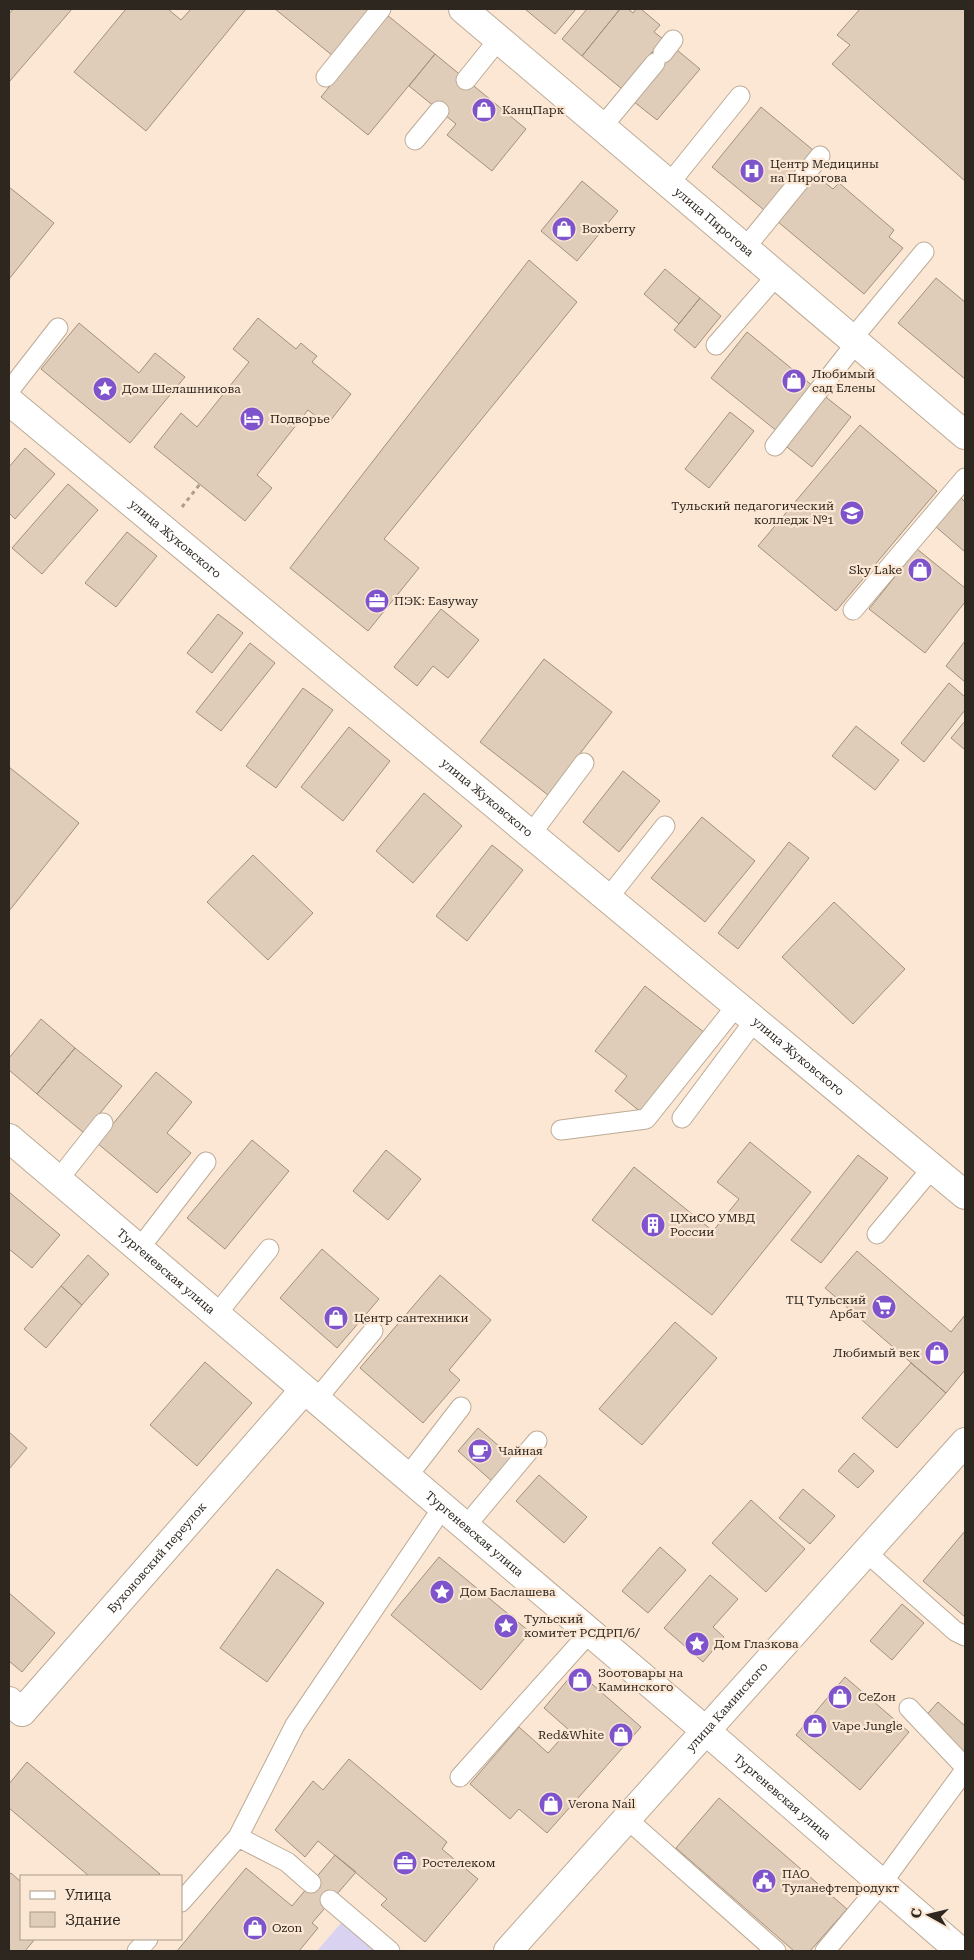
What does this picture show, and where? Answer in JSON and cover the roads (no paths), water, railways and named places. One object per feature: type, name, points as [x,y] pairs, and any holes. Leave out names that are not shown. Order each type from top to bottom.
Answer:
[{"type":"street","name":"улица Пирогова","points":[[463,9],[965,435]]},
{"type":"street","name":"улица Жуковского","points":[[9,401],[965,1195]]},
{"type":"street","name":"Тургеневская улица","points":[[9,1138],[706,1731],[882,1883],[954,1949]]},
{"type":"street","name":"Бухоновский переулок","points":[[9,1701],[22,1712],[310,1395]]},
{"type":"street","name":"улица Каминского","points":[[514,1949],[627,1819],[965,1442]]},
{"type":"lane","points":[[326,77],[380,9]]},
{"type":"lane","points":[[466,80],[499,39]]},
{"type":"lane","points":[[602,127],[664,52]]},
{"type":"lane","points":[[669,184],[740,96]]},
{"type":"lane","points":[[415,140],[440,111]]},
{"type":"lane","points":[[745,248],[820,156]]},
{"type":"lane","points":[[775,446],[924,252]]},
{"type":"lane","points":[[716,346],[777,275]]},
{"type":"lane","points":[[9,391],[58,328]]},
{"type":"lane","points":[[853,610],[965,478]]},
{"type":"lane","points":[[531,834],[584,763]]},
{"type":"lane","points":[[608,898],[665,826]]},
{"type":"lane","points":[[682,1118],[746,1012]]},
{"type":"lane","points":[[561,1130],[646,1119],[746,1012]]},
{"type":"lane","points":[[58,1180],[103,1123]]},
{"type":"lane","points":[[139,1249],[206,1162]]},
{"type":"lane","points":[[878,1234],[933,1167]]},
{"type":"lane","points":[[216,1315],[269,1249]]},
{"type":"lane","points":[[310,1395],[372,1331]]},
{"type":"lane","points":[[407,1477],[461,1407]]},
{"type":"lane","points":[[465,1527],[537,1441]]},
{"type":"lane","points":[[182,1901],[238,1837],[295,1725],[443,1507]]},
{"type":"lane","points":[[866,1552],[955,1631],[965,1636]]},
{"type":"lane","points":[[460,1777],[590,1632]]},
{"type":"lane","points":[[825,1951],[882,1883],[965,1769],[909,1708]]},
{"type":"lane","points":[[627,1819],[776,1951]]},
{"type":"lane","points":[[238,1837],[287,1862],[311,1883]]},
{"type":"lane","points":[[330,1900],[390,1951]]},
{"type":"lane","points":[[137,1951],[147,1940]]},
{"type":"place","name":"КанцПарк","points":[[484,110]]},
{"type":"place","name":"Центр Медицины на Пирогова","points":[[752,171]]},
{"type":"place","name":"Boxberry","points":[[564,229]]},
{"type":"place","name":"Любимый сад Елены","points":[[794,381]]},
{"type":"place","name":"Дом Шелашникова","points":[[105,389]]},
{"type":"place","name":"Подворье","points":[[252,419]]},
{"type":"place","name":"Тульский педагогический колледж №1","points":[[852,513]]},
{"type":"place","name":"Sky Lake","points":[[920,570]]},
{"type":"place","name":"ПЭК: Easyway","points":[[377,601]]},
{"type":"place","name":"ЦХиСО УМВД России","points":[[653,1225]]},
{"type":"place","name":"ТЦ Тульский Арбат","points":[[884,1307]]},
{"type":"place","name":"Центр сантехники","points":[[336,1318]]},
{"type":"place","name":"Любимый век","points":[[937,1353]]},
{"type":"place","name":"Чайная","points":[[480,1451]]},
{"type":"place","name":"Дом Баслашева","points":[[442,1592]]},
{"type":"place","name":"Тульский комитет РСДРП/б/","points":[[506,1626]]},
{"type":"place","name":"Дом Глазкова","points":[[697,1644]]},
{"type":"place","name":"Зоотовары на Каминского","points":[[580,1680]]},
{"type":"place","name":"СеZон","points":[[840,1697]]},
{"type":"place","name":"Vape Jungle","points":[[815,1726]]},
{"type":"place","name":"Red&White","points":[[621,1735]]},
{"type":"place","name":"Verona Nail","points":[[551,1804]]},
{"type":"place","name":"Ростелеком","points":[[405,1863]]},
{"type":"place","name":"ПАО Туланефтепродукт","points":[[764,1881]]},
{"type":"place","name":"Ozon","points":[[255,1928]]}]
